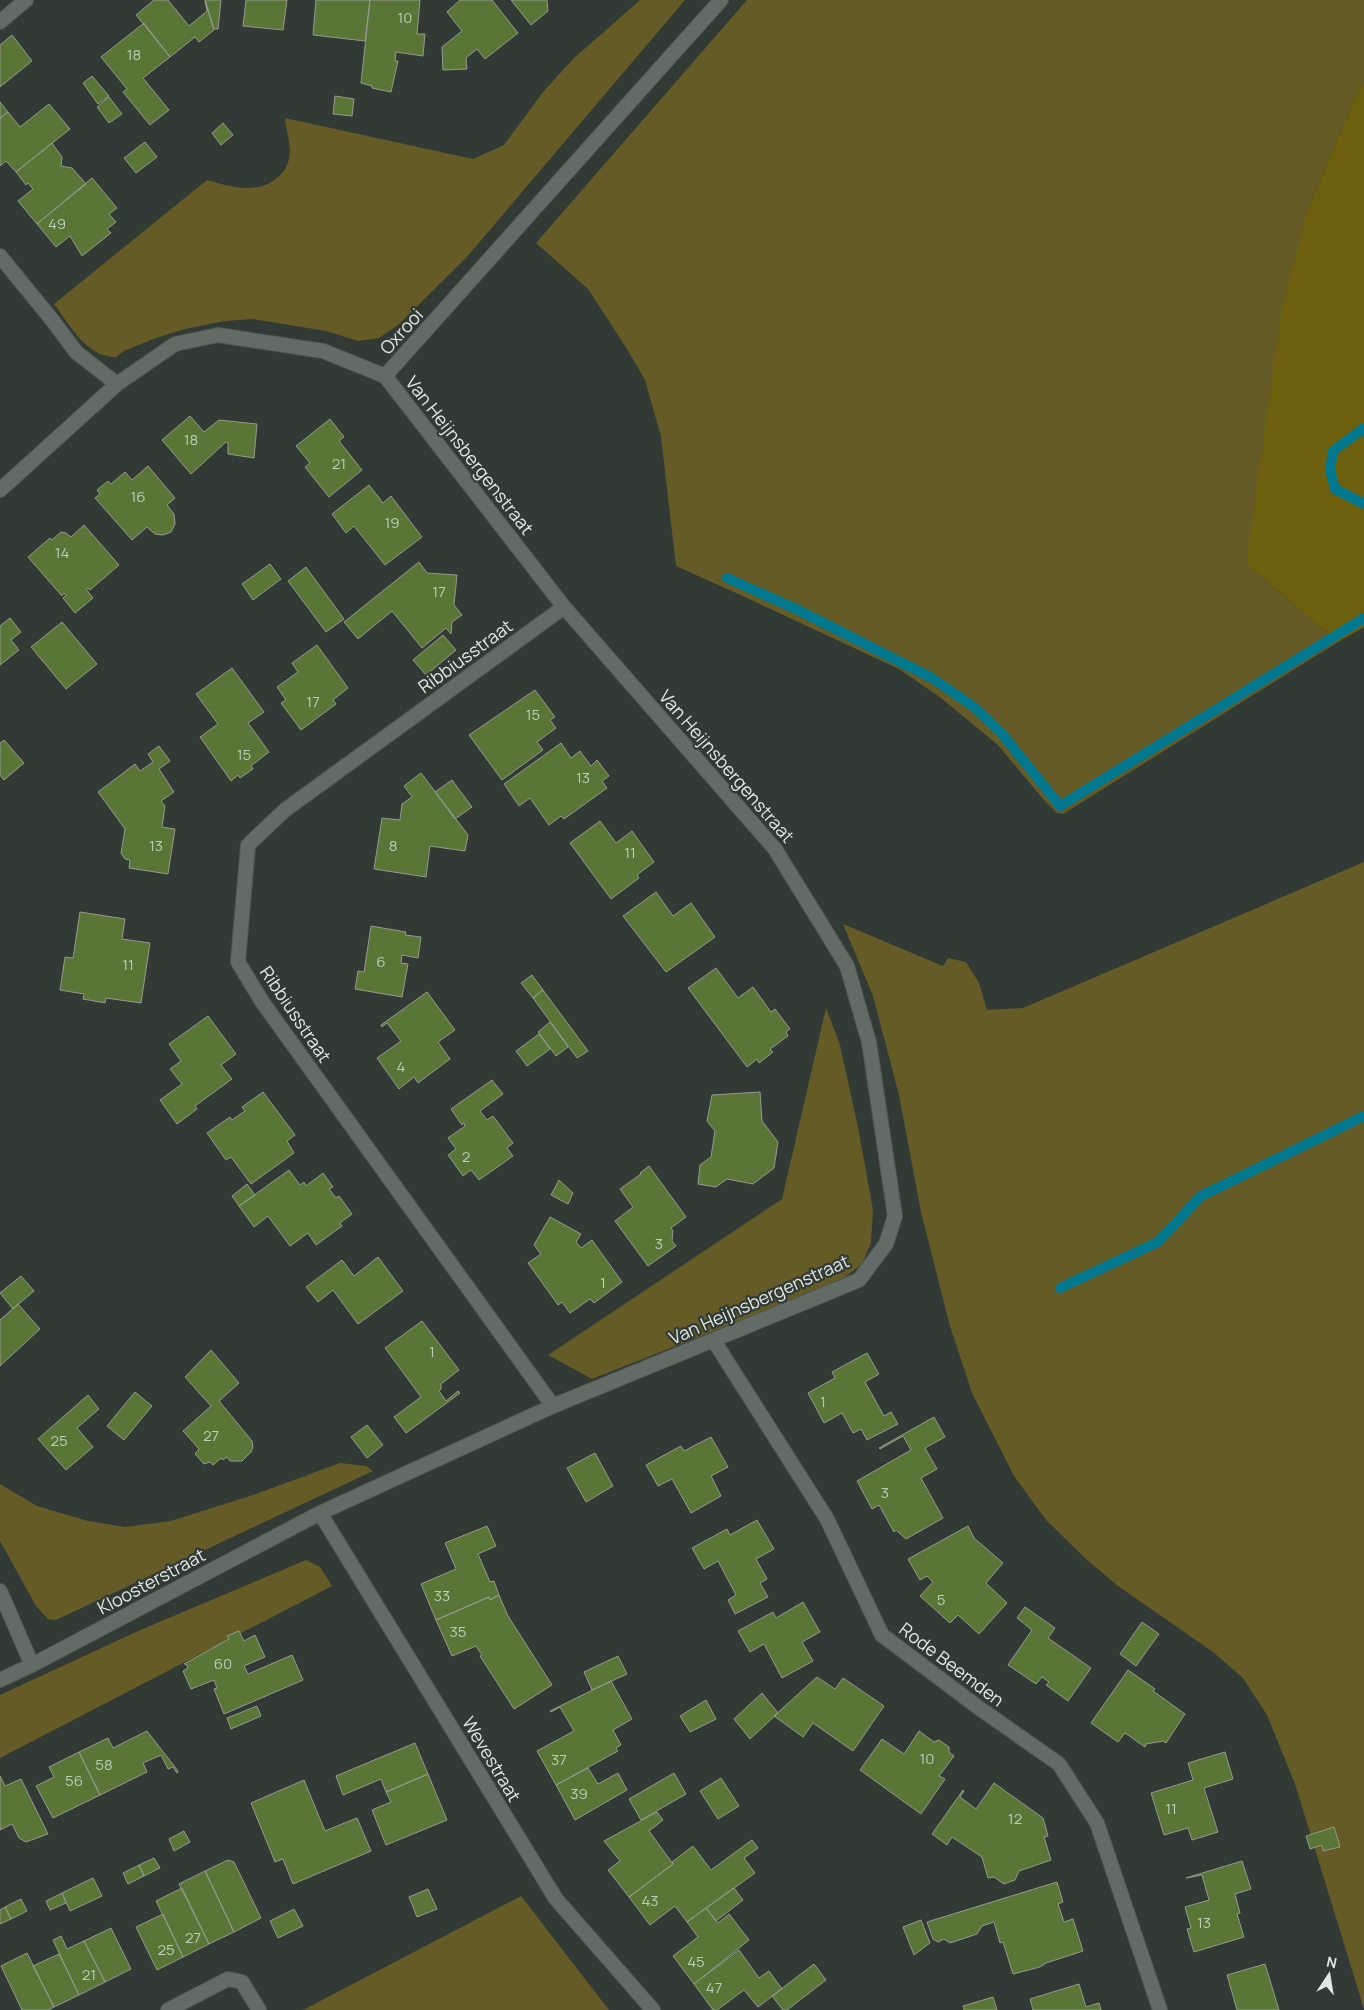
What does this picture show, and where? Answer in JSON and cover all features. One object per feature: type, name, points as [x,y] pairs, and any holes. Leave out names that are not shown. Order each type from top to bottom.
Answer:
[{"type":"street","points":[[0,22],[26,0]]},
{"type":"street","name":"Oxrooi","points":[[0,490],[117,384],[175,344],[218,335],[324,351],[386,376],[722,0]]},
{"type":"street","points":[[0,256],[53,320],[76,352],[117,384]]},
{"type":"street","name":"Van Heijnsbergenstraat","points":[[320,1513],[554,1406],[859,1280],[886,1244],[895,1216],[869,1042],[848,966],[775,849],[564,607],[386,376]]},
{"type":"street","name":"Ribbiusstraat","points":[[554,1406],[263,1004],[238,962],[248,845],[285,810],[564,607]]},
{"type":"street","name":"Rode Beemden","points":[[714,1341],[827,1519],[882,1635],[979,1708],[1059,1764],[1097,1822],[1160,2010]]},
{"type":"street","name":"Kloosterstraat","points":[[0,1680],[32,1665],[320,1513]]},
{"type":"street","name":"Wevestraat","points":[[320,1513],[556,1899],[653,2010]]},
{"type":"street","points":[[0,1591],[32,1665]]},
{"type":"street","points":[[168,2010],[228,1979],[242,1982],[259,2010]]},
{"type":"shaded area","points":[[640,0],[685,0],[466,258],[398,325],[379,338],[358,341],[326,331],[252,319],[225,321],[185,329],[156,338],[124,351],[116,357],[105,356],[87,346],[54,304],[207,180],[235,187],[253,188],[270,183],[278,177],[286,167],[290,153],[285,118],[473,159],[504,145],[543,92],[573,59]]},
{"type":"shaded area","points":[[747,0],[1364,0],[1364,82],[1355,98],[1307,211],[1246,564],[1338,642],[1063,814],[1057,813],[1043,799],[998,745],[941,698],[899,669],[676,566],[661,437],[645,380],[588,289],[536,243]]},
{"type":"shaded area","points":[[1364,82],[1364,627],[1338,642],[1246,564],[1281,314],[1307,211],[1355,98]]},
{"type":"shaded area","points":[[1364,862],[1364,2009],[1295,1784],[1267,1715],[1243,1678],[1213,1652],[1118,1586],[1087,1560],[1046,1520],[1014,1476],[972,1393],[950,1326],[921,1212],[899,1095],[873,996],[843,924],[943,966],[948,958],[966,962],[979,983],[987,1010],[1023,1008]]},
{"type":"shaded area","points":[[826,1008],[840,1045],[858,1127],[873,1210],[871,1243],[862,1264],[845,1277],[790,1301],[592,1379],[548,1355],[782,1199]]},
{"type":"shaded area","points":[[340,1463],[366,1466],[373,1471],[56,1620],[48,1619],[36,1606],[0,1541],[0,1484],[37,1506],[88,1521],[125,1527],[171,1521],[256,1494]]},
{"type":"shaded area","points":[[306,1560],[320,1567],[332,1586],[0,1758],[0,1695],[138,1631]]},
{"type":"shaded area","points":[[521,1896],[609,2010],[303,2010]]},
{"type":"building","points":[[154,0],[168,0],[189,26],[207,11],[205,1],[214,30],[199,42],[195,37],[170,57],[136,15]]},
{"type":"building","points":[[205,0],[221,0],[218,29],[214,29]]},
{"type":"building","points":[[246,0],[287,0],[283,30],[243,26]]},
{"type":"building","points":[[316,0],[370,0],[365,41],[313,35]]},
{"type":"building","points":[[370,0],[420,0],[417,34],[425,34],[423,56],[396,52],[395,61],[398,61],[391,92],[372,88],[372,86],[361,83]]},
{"type":"building","points":[[460,0],[492,0],[518,33],[485,59],[477,49],[466,58],[467,69],[443,70],[442,47],[462,31],[447,12]]},
{"type":"building","points":[[511,0],[547,0],[548,11],[531,25]]},
{"type":"building","points":[[144,23],[170,57],[143,78],[169,110],[150,125],[123,92],[127,89],[101,57]]},
{"type":"building","points":[[12,35],[32,61],[0,87],[0,45]]},
{"type":"building","points":[[92,76],[109,96],[98,104],[83,83]]},
{"type":"building","points":[[335,96],[354,99],[352,116],[333,114]]},
{"type":"building","points":[[109,97],[122,114],[109,123],[97,107]]},
{"type":"building","points":[[0,102],[8,112],[0,118]]},
{"type":"building","points":[[49,104],[70,129],[16,172],[6,161],[0,166],[0,118],[8,112],[20,127]]},
{"type":"building","points":[[223,123],[233,135],[221,145],[212,133]]},
{"type":"building","points":[[145,142],[157,157],[136,173],[124,158]]},
{"type":"building","points":[[52,143],[62,157],[61,166],[72,168],[86,184],[37,224],[18,201],[33,189],[28,183],[26,185],[16,172]]},
{"type":"building","points":[[92,178],[117,208],[109,214],[116,222],[107,229],[111,233],[82,256],[70,236],[56,247],[37,224]]},
{"type":"building","points":[[190,416],[204,432],[219,420],[257,424],[254,458],[228,454],[228,442],[226,442],[191,474],[162,440]]},
{"type":"building","points":[[330,419],[344,437],[339,441],[362,470],[329,497],[305,467],[310,463],[296,446]]},
{"type":"building","points":[[148,466],[175,498],[167,505],[174,514],[175,524],[171,532],[163,535],[155,534],[147,527],[132,540],[95,498],[100,494],[97,490],[108,481],[111,484],[125,472],[132,480]]},
{"type":"building","points":[[369,485],[383,503],[391,496],[422,537],[385,565],[354,526],[346,533],[332,514]]},
{"type":"building","points":[[84,525],[119,565],[90,590],[86,589],[93,598],[75,613],[63,598],[66,595],[64,593],[62,596],[28,557],[50,538],[52,540],[61,532],[71,537]]},
{"type":"building","points":[[419,562],[427,573],[457,575],[454,605],[462,615],[452,622],[451,634],[446,628],[422,648],[392,611],[358,639],[344,622]]},
{"type":"building","points":[[270,564],[281,579],[253,600],[242,584]]},
{"type":"building","points":[[306,567],[344,619],[326,632],[288,581]]},
{"type":"building","points":[[10,618],[21,632],[11,640],[19,650],[0,665],[0,626]]},
{"type":"building","points":[[62,622],[97,664],[66,689],[31,647]]},
{"type":"building","points":[[443,635],[456,650],[426,675],[413,660]]},
{"type":"building","points":[[317,645],[348,688],[333,700],[336,704],[301,730],[281,703],[286,700],[277,687],[298,672],[292,663]]},
{"type":"building","points":[[232,668],[264,712],[248,723],[269,752],[251,766],[253,769],[240,778],[238,775],[231,781],[200,737],[218,724],[196,694]]},
{"type":"building","points":[[535,690],[555,717],[550,720],[556,728],[537,742],[543,750],[502,780],[469,735]]},
{"type":"building","points":[[4,740],[24,763],[4,780],[0,775],[0,743]]},
{"type":"building","points":[[561,743],[571,758],[580,751],[591,766],[597,760],[609,776],[602,781],[607,788],[564,819],[561,816],[549,825],[530,798],[519,806],[504,784]]},
{"type":"building","points":[[159,746],[170,761],[159,769],[174,792],[161,801],[165,806],[162,827],[175,829],[168,874],[129,868],[130,860],[125,859],[121,853],[125,829],[98,792],[135,764],[140,771],[153,762],[148,754]]},
{"type":"building","points":[[421,773],[468,835],[465,851],[430,846],[426,877],[374,869],[382,818],[400,820],[402,804],[412,797],[404,786]]},
{"type":"building","points":[[452,780],[472,807],[455,819],[435,792]]},
{"type":"building","points":[[600,821],[616,843],[632,831],[654,862],[637,875],[639,878],[611,899],[570,843]]},
{"type":"building","points":[[656,892],[673,916],[691,903],[715,937],[666,972],[623,916]]},
{"type":"building","points":[[80,912],[125,919],[122,939],[150,943],[141,1003],[106,998],[105,1003],[83,999],[84,994],[60,990],[65,957],[73,958]]},
{"type":"building","points":[[371,926],[406,932],[405,935],[421,937],[418,958],[402,955],[401,963],[408,964],[402,997],[355,989],[358,971],[364,972]]},
{"type":"building","points":[[716,968],[738,998],[753,987],[771,1012],[775,1009],[790,1029],[786,1032],[788,1036],[770,1049],[773,1052],[759,1063],[757,1059],[747,1067],[688,988]]},
{"type":"building","points":[[532,975],[543,990],[533,998],[521,983]]},
{"type":"building","points":[[543,990],[588,1051],[577,1058],[533,998]]},
{"type":"building","points":[[427,992],[455,1030],[438,1042],[450,1059],[418,1083],[414,1077],[399,1089],[377,1058],[401,1041],[387,1023],[382,1027],[381,1025]]},
{"type":"building","points":[[208,1016],[236,1054],[221,1065],[232,1079],[195,1106],[197,1109],[177,1124],[160,1100],[182,1084],[170,1069],[181,1061],[169,1044]]},
{"type":"building","points":[[550,1022],[568,1047],[556,1056],[538,1032]]},
{"type":"building","points":[[539,1034],[550,1049],[527,1066],[516,1051]]},
{"type":"building","points":[[492,1080],[503,1094],[480,1111],[487,1120],[493,1116],[513,1143],[507,1148],[513,1156],[479,1180],[471,1170],[463,1176],[448,1155],[456,1149],[448,1138],[465,1126],[464,1123],[462,1125],[451,1109]]},
{"type":"building","points":[[263,1092],[295,1135],[287,1141],[294,1153],[251,1184],[231,1157],[226,1160],[207,1133],[230,1117],[232,1120],[245,1111],[242,1107]]},
{"type":"building","points":[[760,1092],[762,1121],[778,1142],[774,1168],[753,1184],[727,1179],[716,1187],[698,1184],[700,1165],[711,1157],[715,1131],[707,1121],[712,1095]]},
{"type":"building","points":[[649,1166],[686,1217],[671,1228],[673,1231],[672,1241],[676,1246],[648,1266],[615,1221],[633,1207],[620,1189]]},
{"type":"building","points":[[289,1170],[300,1185],[304,1182],[306,1186],[323,1173],[333,1187],[329,1189],[336,1198],[339,1196],[352,1214],[340,1223],[342,1226],[316,1245],[308,1233],[290,1246],[268,1216],[254,1227],[239,1206]]},
{"type":"building","points":[[559,1180],[573,1193],[568,1204],[551,1195]]},
{"type":"building","points":[[247,1184],[255,1195],[239,1206],[232,1196]]},
{"type":"building","points":[[550,1217],[581,1234],[576,1242],[581,1248],[592,1240],[622,1282],[594,1303],[590,1299],[570,1313],[562,1302],[558,1305],[528,1263],[541,1254],[534,1245]]},
{"type":"building","points":[[378,1257],[403,1291],[358,1324],[333,1290],[318,1302],[306,1287],[342,1260],[354,1276]]},
{"type":"building","points":[[21,1276],[34,1291],[13,1309],[0,1293]]},
{"type":"building","points":[[18,1304],[40,1329],[0,1366],[0,1320]]},
{"type":"building","points":[[422,1321],[459,1370],[441,1384],[439,1391],[446,1401],[458,1391],[460,1393],[406,1433],[394,1417],[421,1397],[385,1348]]},
{"type":"building","points":[[211,1350],[239,1383],[219,1401],[252,1441],[253,1447],[251,1452],[242,1461],[230,1461],[227,1457],[223,1460],[221,1458],[213,1465],[210,1462],[204,1464],[195,1454],[199,1449],[183,1431],[211,1406],[185,1377]]},
{"type":"building","points":[[867,1353],[879,1374],[865,1382],[884,1416],[891,1412],[898,1424],[867,1440],[861,1429],[853,1433],[842,1413],[824,1423],[808,1393],[835,1378],[832,1372]]},
{"type":"building","points":[[135,1392],[152,1406],[124,1440],[107,1426]]},
{"type":"building","points":[[88,1395],[99,1409],[77,1428],[93,1447],[66,1470],[38,1439]]},
{"type":"building","points":[[934,1417],[945,1437],[925,1448],[937,1469],[921,1478],[943,1518],[906,1539],[896,1530],[894,1532],[879,1505],[872,1509],[857,1481],[911,1450],[903,1436],[879,1448]]},
{"type":"building","points":[[367,1425],[383,1445],[367,1458],[351,1437]]},
{"type":"building","points":[[711,1437],[728,1467],[711,1476],[721,1496],[691,1513],[672,1479],[658,1486],[646,1465],[681,1446],[684,1451]]},
{"type":"building","points":[[595,1453],[613,1486],[586,1502],[567,1468]]},
{"type":"building","points":[[757,1520],[774,1549],[756,1559],[767,1579],[760,1583],[768,1597],[735,1614],[728,1600],[736,1595],[718,1561],[704,1569],[692,1548],[727,1529],[730,1535]]},
{"type":"building","points":[[487,1526],[496,1546],[478,1554],[490,1582],[494,1581],[499,1595],[490,1600],[489,1597],[436,1620],[421,1584],[456,1569],[445,1543]]},
{"type":"building","points":[[968,1526],[974,1538],[1003,1563],[986,1583],[1007,1603],[979,1634],[958,1615],[950,1623],[920,1596],[933,1582],[927,1576],[920,1580],[908,1559]]},
{"type":"building","points":[[499,1595],[508,1616],[552,1685],[514,1709],[480,1656],[482,1655],[476,1646],[452,1656],[436,1620],[489,1597],[490,1600]]},
{"type":"building","points":[[803,1602],[820,1632],[802,1642],[813,1661],[782,1678],[764,1644],[750,1652],[738,1631],[773,1612],[776,1618]]},
{"type":"building","points":[[1025,1607],[1055,1628],[1048,1638],[1091,1668],[1068,1701],[1046,1685],[1049,1682],[1042,1677],[1036,1684],[1008,1665],[1032,1630],[1017,1618]]},
{"type":"building","points":[[1142,1622],[1159,1634],[1136,1666],[1120,1654]]},
{"type":"building","points":[[239,1631],[244,1641],[255,1635],[265,1657],[244,1666],[248,1674],[292,1655],[303,1680],[224,1714],[214,1689],[217,1688],[214,1680],[191,1689],[183,1671],[188,1668],[184,1664],[229,1639],[227,1636]]},
{"type":"building","points":[[618,1656],[627,1674],[592,1690],[584,1672]]},
{"type":"building","points":[[1128,1670],[1185,1714],[1166,1743],[1163,1741],[1146,1744],[1145,1747],[1125,1733],[1118,1742],[1091,1723]]},
{"type":"building","points":[[817,1677],[835,1689],[843,1678],[884,1706],[853,1751],[813,1723],[803,1737],[774,1716]]},
{"type":"building","points":[[611,1681],[632,1719],[613,1730],[621,1745],[616,1748],[618,1751],[556,1785],[537,1751],[574,1731],[560,1707],[550,1711]]},
{"type":"building","points":[[762,1693],[778,1713],[750,1739],[734,1719]]},
{"type":"building","points":[[706,1700],[716,1719],[690,1732],[680,1716]]},
{"type":"building","points":[[257,1706],[261,1716],[231,1729],[227,1718]]},
{"type":"building","points":[[147,1731],[178,1771],[177,1773],[173,1767],[168,1769],[161,1755],[143,1763],[147,1772],[100,1795],[79,1752],[108,1738],[113,1748]]},
{"type":"building","points":[[919,1731],[934,1742],[939,1740],[949,1747],[949,1752],[954,1756],[939,1776],[945,1779],[921,1814],[860,1770],[882,1739],[904,1754]]},
{"type":"building","points":[[415,1743],[428,1774],[386,1792],[381,1779],[343,1795],[336,1776]]},
{"type":"building","points":[[79,1752],[100,1795],[53,1818],[36,1786],[54,1777],[49,1767]]},
{"type":"building","points":[[1225,1752],[1233,1779],[1204,1788],[1218,1832],[1192,1840],[1188,1828],[1164,1835],[1151,1793],[1193,1780],[1188,1763]]},
{"type":"building","points":[[588,1768],[598,1784],[618,1773],[627,1790],[575,1820],[556,1785]]},
{"type":"building","points":[[674,1773],[686,1794],[641,1820],[629,1799]]},
{"type":"building","points":[[428,1774],[447,1820],[386,1845],[372,1810],[391,1802],[386,1792]]},
{"type":"building","points":[[0,1776],[5,1786],[21,1779],[48,1834],[26,1842],[19,1838],[12,1824],[0,1830]]},
{"type":"building","points":[[721,1778],[739,1806],[718,1819],[700,1791]]},
{"type":"building","points":[[304,1780],[325,1831],[357,1818],[371,1851],[293,1884],[283,1859],[275,1862],[251,1803]]},
{"type":"building","points":[[994,1783],[1043,1818],[1048,1836],[1044,1837],[1051,1860],[1019,1871],[1015,1880],[1004,1884],[994,1877],[988,1878],[982,1857],[952,1837],[947,1845],[932,1834],[963,1790],[960,1797],[976,1809]]},
{"type":"building","points":[[657,1812],[663,1820],[649,1831],[673,1864],[629,1897],[608,1870],[620,1861],[604,1841]]},
{"type":"building","points":[[1334,1827],[1340,1847],[1323,1851],[1322,1845],[1310,1849],[1306,1836]]},
{"type":"building","points":[[184,1831],[190,1842],[174,1851],[169,1839]]},
{"type":"building","points":[[752,1840],[758,1848],[744,1858],[755,1873],[687,1922],[675,1906],[650,1925],[629,1897],[673,1864],[672,1862],[693,1846],[711,1870]]},
{"type":"building","points":[[154,1858],[160,1868],[144,1876],[139,1865]]},
{"type":"building","points":[[228,1860],[234,1862],[261,1918],[234,1932],[205,1871]]},
{"type":"building","points":[[1242,1861],[1251,1889],[1235,1894],[1240,1913],[1237,1914],[1244,1937],[1194,1952],[1187,1929],[1191,1928],[1185,1907],[1209,1900],[1202,1875],[1186,1878]]},
{"type":"building","points":[[139,1865],[144,1876],[128,1884],[123,1873]]},
{"type":"building","points":[[205,1871],[234,1932],[209,1944],[179,1884]]},
{"type":"building","points":[[93,1878],[102,1896],[70,1911],[62,1893]]},
{"type":"building","points":[[1057,1882],[1063,1902],[1058,1904],[1064,1922],[1073,1919],[1083,1951],[1046,1963],[1040,1967],[1013,1974],[1003,1942],[1000,1943],[994,1922],[982,1926],[977,1934],[950,1943],[944,1939],[938,1942],[933,1939],[927,1922]]},
{"type":"building","points":[[182,1888],[209,1944],[183,1957],[156,1901]]},
{"type":"building","points":[[734,1888],[743,1900],[716,1921],[706,1908]]},
{"type":"building","points":[[428,1889],[437,1909],[417,1917],[409,1897]]},
{"type":"building","points":[[62,1893],[66,1903],[50,1910],[46,1901]]},
{"type":"building","points":[[21,1899],[27,1911],[11,1919],[5,1907]]},
{"type":"building","points":[[5,1907],[11,1919],[0,1924],[0,1910]]},
{"type":"building","points":[[706,1908],[718,1923],[729,1914],[749,1940],[694,1984],[673,1956],[698,1937],[687,1922]]},
{"type":"building","points":[[294,1909],[303,1926],[278,1938],[270,1921]]},
{"type":"building","points":[[163,1914],[183,1957],[157,1970],[136,1927]]},
{"type":"building","points":[[921,1920],[930,1943],[914,1955],[903,1927]]},
{"type":"building","points":[[111,1928],[131,1969],[105,1982],[84,1941]]},
{"type":"building","points":[[61,1936],[67,1949],[84,1941],[105,1982],[79,1995],[53,1940]]},
{"type":"building","points":[[739,1950],[759,1978],[769,1971],[782,1989],[758,2007],[744,1990],[717,2010],[713,2010],[694,1984]]},
{"type":"building","points":[[27,1953],[54,2007],[48,2010],[22,2010],[1,1966]]},
{"type":"building","points":[[59,1954],[79,1995],[54,2007],[33,1966]]},
{"type":"building","points":[[814,1964],[826,1980],[787,2010],[783,2010],[772,1996]]},
{"type":"building","points":[[1265,1964],[1279,2010],[1237,2010],[1227,1975]]},
{"type":"building","points":[[1079,1984],[1086,2007],[1099,2003],[1101,2010],[1033,2010],[1030,1999]]},
{"type":"building","points":[[993,1997],[997,2010],[964,2010],[963,2006]]},
{"type":"waterway","points":[[1364,428],[1333,451],[1330,470],[1335,489],[1364,504]]},
{"type":"waterway","points":[[727,578],[796,609],[932,678],[974,707],[1003,735],[1060,806],[1364,618]]},
{"type":"waterway","points":[[1060,1288],[1158,1242],[1201,1196],[1364,1116]]}]
